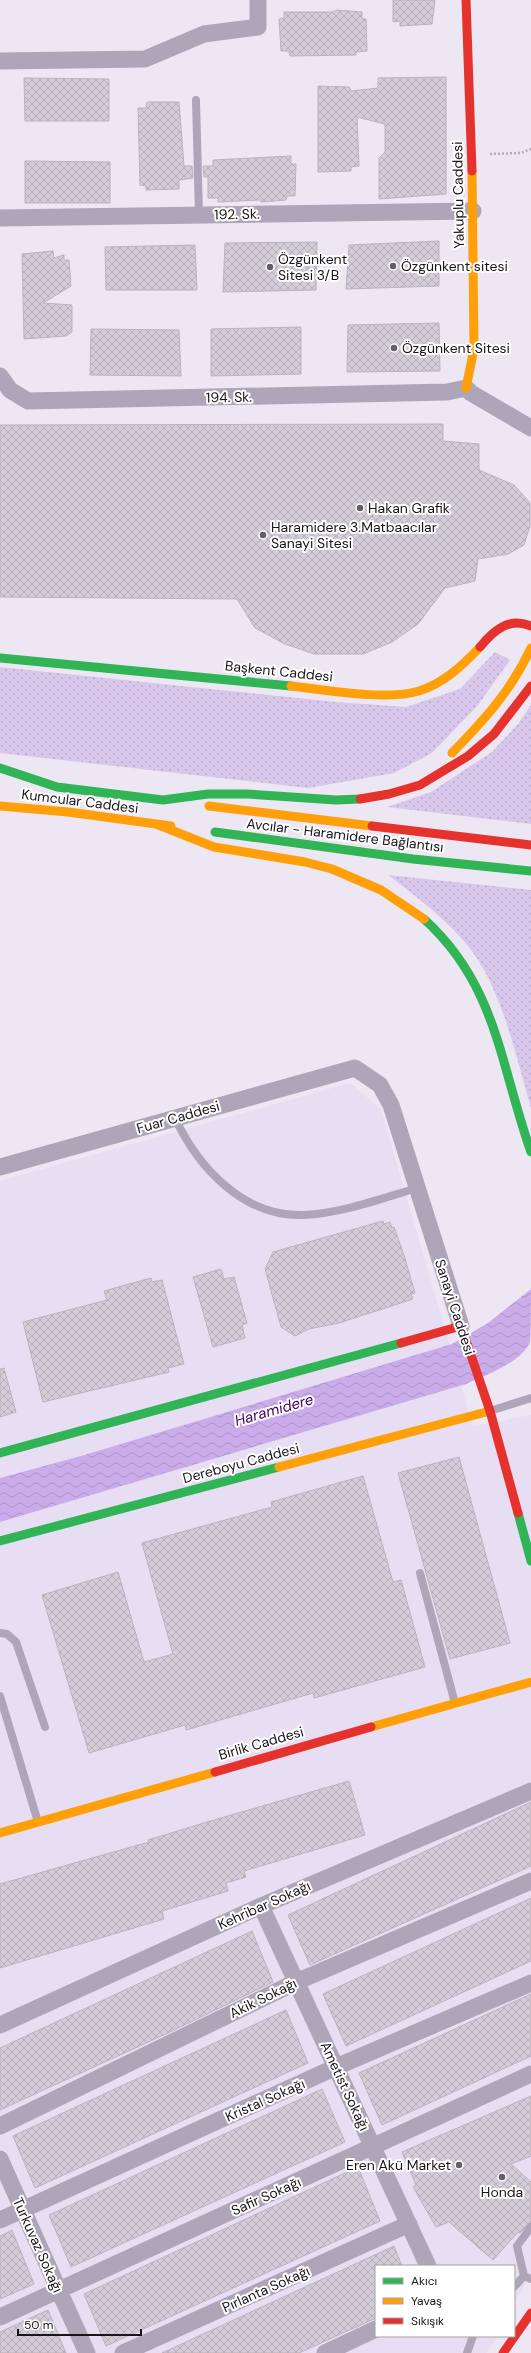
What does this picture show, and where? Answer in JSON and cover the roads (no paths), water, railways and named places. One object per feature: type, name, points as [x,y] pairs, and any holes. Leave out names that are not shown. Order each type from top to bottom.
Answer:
[{"type":"main road","name":"Yakuplu Caddesi","points":[[466,0],[474,211],[474,350],[471,371],[466,388]]},
{"type":"main road","name":"Başkent Caddesi","points":[[0,658],[359,693],[417,691],[446,678],[464,663],[499,627],[514,623],[526,623],[531,626]]},
{"type":"main road","points":[[420,785],[492,712],[520,672],[531,648]]},
{"type":"main road","points":[[7,781],[163,800],[208,794],[248,794],[328,799],[358,799],[389,794],[420,785],[468,756],[494,734],[531,686]]},
{"type":"main road","points":[[0,768],[57,787]]},
{"type":"main road","name":"Avcılar - Haramidere Bağlantısı","points":[[163,800],[531,845]]},
{"type":"main road","name":"Kumcular Caddesi","points":[[0,806],[68,812],[156,824]]},
{"type":"main road","points":[[156,824],[202,843],[305,862],[366,880],[391,894],[416,912],[437,930],[460,958],[475,983],[499,1045],[531,1152]]},
{"type":"main road","name":"Avcılar - Haramidere Bağlantısı","points":[[156,824],[413,859],[531,871]]},
{"type":"main road","points":[[0,1453],[461,1326]]},
{"type":"main road","name":"Sanayi Caddesi","points":[[461,1326],[490,1411],[531,1561]]},
{"type":"main road","name":"Dereboyu Caddesi","points":[[0,1541],[490,1411]]},
{"type":"main road","name":"Birlik Caddesi","points":[[0,1833],[531,1682]]},
{"type":"main road","points":[[515,2336],[531,2313]]},
{"type":"main road","points":[[503,2353],[514,2337]]},
{"type":"street","points":[[0,61],[145,59],[204,34],[258,27],[258,0]]},
{"type":"street","name":"192. Sk.","points":[[0,218],[474,211]]},
{"type":"street","name":"194. Sk.","points":[[0,376],[10,390],[28,401],[447,392],[466,388]]},
{"type":"street","points":[[466,388],[471,393],[531,428]]},
{"type":"street","name":"Fuar Caddesi","points":[[0,1167],[355,1068]]},
{"type":"street","name":"Sanayi Caddesi","points":[[355,1068],[380,1085],[391,1105],[461,1326]]},
{"type":"street","name":"Kehribar Sokağı","points":[[0,2025],[261,1906],[531,1791]]},
{"type":"street","name":"Akik Sokağı","points":[[0,2126],[296,1982],[531,1881]]},
{"type":"street","name":"Ametist Sokağı","points":[[261,1906],[428,2265]]},
{"type":"street","name":"Kristal Sokağı","points":[[0,2220],[336,2067],[531,1983]]},
{"type":"street","name":"Safir Sokağı","points":[[0,2317],[531,2074]]},
{"type":"street","name":"Turkuvaz Sokağı","points":[[0,2158],[57,2290],[87,2353]]},
{"type":"street","name":"Pırlanta Sokağı","points":[[124,2353],[409,2224]]},
{"type":"street","points":[[325,2353],[375,2329]]},
{"type":"lane","points":[[196,100],[199,215]]},
{"type":"lane","points":[[175,1118],[193,1152],[222,1184],[249,1201],[274,1212],[302,1215],[345,1209],[417,1188]]},
{"type":"lane","points":[[490,1411],[531,1398]]},
{"type":"lane","points":[[420,1573],[455,1703]]},
{"type":"lane","points":[[0,1634],[7,1634],[16,1642],[45,1727]]},
{"type":"lane","points":[[0,1696],[38,1822]]},
{"type":"lane","points":[[515,2287],[528,2278],[517,2246],[531,2227]]},
{"type":"lane","points":[[467,2353],[473,2337]]},
{"type":"water","name":"Haramidere","points":[[531,1289],[530,1342],[519,1356],[511,1362],[483,1377],[466,1384],[0,1522],[0,1478],[81,1456],[452,1344],[488,1323]]},
{"type":"place","name":"Özgünkent sitesi","points":[[393,266]]},
{"type":"place","name":"Özgünkent Sitesi 3/B","points":[[270,267]]},
{"type":"place","name":"Özgünkent Sitesi","points":[[394,348]]},
{"type":"place","name":"Hakan Grafik","points":[[360,508]]},
{"type":"place","name":"Haramidere 3.Matbaacılar Sanayi Sitesi","points":[[263,535]]},
{"type":"place","name":"Eren Akü Market","points":[[459,2165]]},
{"type":"place","name":"Honda","points":[[502,2177]]}]
